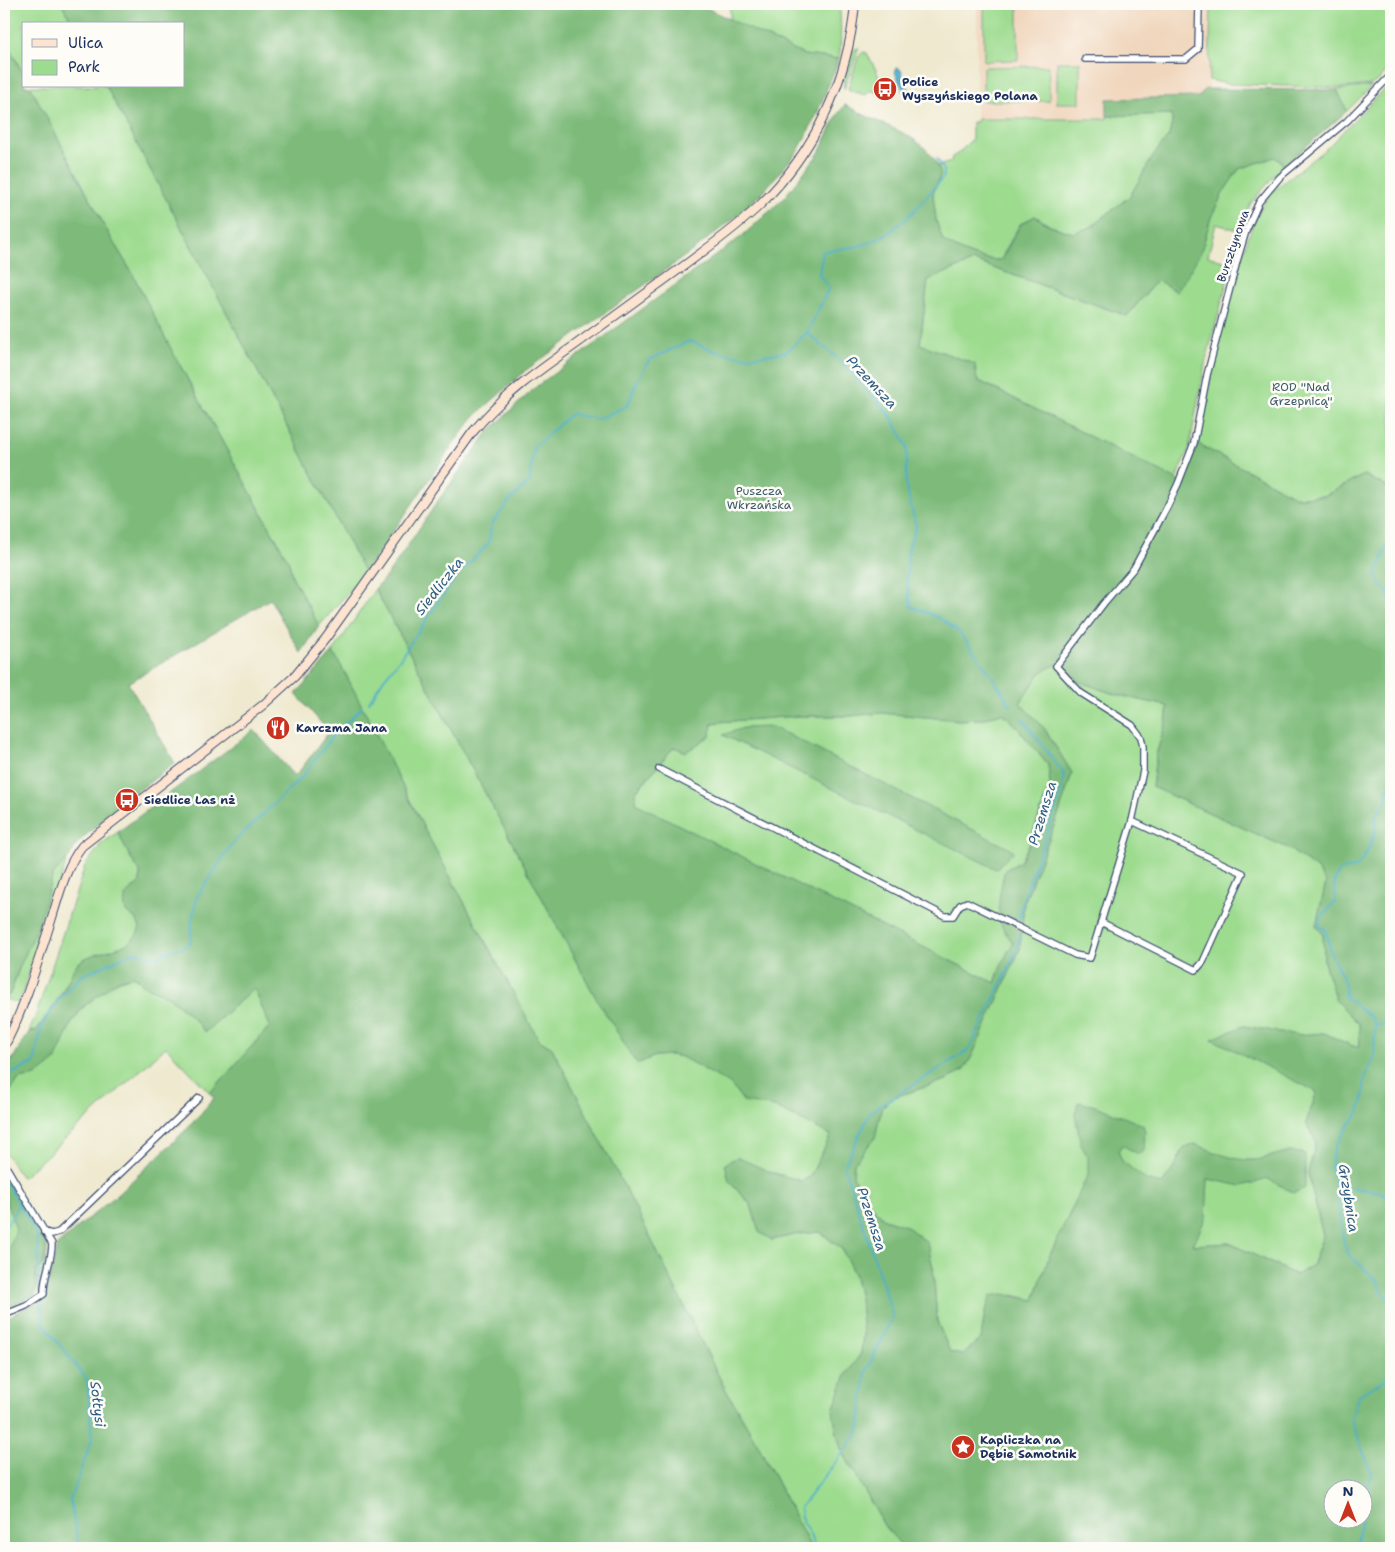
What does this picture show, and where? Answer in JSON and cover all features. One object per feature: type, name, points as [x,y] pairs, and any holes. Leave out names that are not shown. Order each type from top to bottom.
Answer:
[{"type":"street","points":[[4,1047],[24,1005],[65,876],[76,853],[82,846],[263,704],[295,676],[326,638],[472,433],[490,412],[552,360],[723,236],[772,192],[800,158],[815,135],[829,105],[847,55],[855,4]]},
{"type":"street","points":[[1085,59],[1186,59],[1198,49],[1199,4]]},
{"type":"street","name":"Bursztynowa","points":[[1132,821],[1143,771],[1141,738],[1132,725],[1081,693],[1056,666],[1104,603],[1134,568],[1167,507],[1182,474],[1194,443],[1207,375],[1226,297],[1246,231],[1256,209],[1280,177],[1347,121],[1391,75]]},
{"type":"street","points":[[659,769],[945,916],[953,916],[960,905],[967,902],[1074,955],[1090,958],[1101,922],[1132,821],[1243,873],[1203,962],[1196,970],[1101,922]]},
{"type":"street","points":[[44,1232],[52,1234],[59,1232],[199,1098]]},
{"type":"street","points":[[4,1163],[52,1244],[52,1256],[45,1279],[44,1294],[26,1306],[4,1315]]},
{"type":"shaded area","points":[[977,4],[1211,4],[1209,89],[1205,89],[1199,97],[1107,99],[1107,119],[976,119]]},
{"type":"green space","points":[[4,4],[62,4],[72,22],[22,22],[22,71],[4,38]]},
{"type":"green space","points":[[62,4],[698,4],[804,55],[839,59],[816,116],[798,151],[762,193],[733,219],[692,251],[526,370],[475,416],[456,440],[365,573],[107,88],[185,88],[185,22],[72,22]]},
{"type":"green space","points":[[730,4],[840,4],[841,39],[839,59],[804,55],[730,20]]},
{"type":"green space","points":[[984,4],[1018,4],[1018,60],[984,61]]},
{"type":"green space","points":[[1211,4],[1391,4],[1391,66],[1378,81],[1370,85],[1342,88],[1228,84],[1209,80]]},
{"type":"green space","points":[[4,38],[22,71],[22,88],[31,88],[112,240],[131,271],[172,351],[289,562],[292,576],[319,626],[301,653],[270,599],[128,683],[175,763],[119,805],[87,834],[53,875],[36,931],[10,994],[4,998]]},
{"type":"green space","points":[[859,48],[844,89],[850,55],[853,50]]},
{"type":"green space","points":[[863,52],[867,53],[876,70],[880,80],[878,81],[880,86],[882,85],[885,96],[870,90],[866,95],[848,89],[858,57]]},
{"type":"green space","points":[[1057,62],[1080,62],[1080,103],[1057,103]]},
{"type":"green space","points":[[1049,66],[1049,101],[983,101],[983,67]]},
{"type":"green space","name":"ROD \"Nad Grzepnicą\"","points":[[1391,82],[1391,489],[1364,475],[1324,496],[1296,497],[1198,444],[1214,359],[1240,262],[1252,226],[1270,193],[1328,147]]},
{"type":"green space","points":[[1372,86],[1347,111],[1337,90]]},
{"type":"green space","points":[[31,88],[107,88],[365,573],[319,626],[292,576],[289,562],[172,351],[131,271],[112,240]]},
{"type":"green space","name":"Puszcza Wkrzańska","points":[[1205,89],[1337,90],[1347,111],[1285,165],[1275,157],[1239,169],[1224,191],[1211,217],[1201,252],[1177,292],[1157,280],[1127,316],[974,261],[928,280],[920,344],[975,364],[977,380],[1181,482],[1198,444],[1296,497],[1324,496],[1364,475],[1391,489],[1391,1548],[904,1548],[885,1527],[841,1449],[836,1429],[833,1410],[845,1377],[861,1353],[863,1335],[860,1298],[854,1274],[842,1249],[820,1232],[772,1240],[759,1232],[751,1205],[729,1181],[725,1164],[737,1157],[770,1172],[802,1181],[810,1177],[831,1135],[774,1107],[744,1102],[730,1084],[682,1057],[671,1055],[655,1056],[637,1064],[596,998],[375,589],[389,573],[489,431],[537,386],[741,237],[783,199],[819,153],[838,114],[845,105],[913,139],[936,162],[941,173],[933,194],[936,220],[943,241],[970,255],[985,259],[1001,260],[1021,224],[1035,216],[1050,226],[1073,233],[1091,227],[1130,196],[1155,153],[1169,136],[1172,114],[1107,116],[1107,99],[1199,97]],"holes":[[[1055,665],[1080,682],[1117,695],[1168,706],[1166,722],[1156,755],[1152,787],[1288,848],[1317,869],[1326,883],[1316,925],[1323,934],[1324,962],[1336,1001],[1359,1024],[1360,1046],[1352,1046],[1324,1033],[1298,1035],[1243,1026],[1212,1039],[1317,1092],[1306,1123],[1316,1142],[1308,1173],[1323,1236],[1312,1266],[1296,1275],[1229,1243],[1193,1245],[1206,1217],[1208,1179],[1242,1186],[1268,1179],[1294,1193],[1305,1188],[1305,1155],[1292,1152],[1245,1160],[1223,1155],[1195,1144],[1183,1149],[1173,1169],[1162,1184],[1146,1180],[1122,1161],[1118,1151],[1122,1145],[1138,1154],[1144,1151],[1145,1131],[1143,1125],[1096,1106],[1078,1102],[1075,1115],[1081,1145],[1088,1157],[1088,1175],[1049,1257],[1034,1300],[1003,1294],[991,1296],[985,1312],[981,1339],[962,1355],[950,1352],[937,1321],[933,1267],[927,1242],[906,1226],[884,1219],[862,1195],[853,1176],[854,1163],[875,1138],[881,1110],[889,1099],[946,1080],[963,1070],[972,1056],[1020,949],[1024,903],[1060,810],[1072,773],[1044,728],[1020,703],[1040,673]],[[881,713],[960,720],[982,719],[1001,713],[1010,719],[1048,765],[1050,784],[1029,845],[1020,862],[1005,870],[999,898],[999,912],[1003,928],[1013,943],[1002,963],[995,983],[637,804],[635,792],[674,747],[686,752],[710,736],[712,724],[718,722],[797,716],[850,716]]]},
{"type":"green space","points":[[1172,114],[1169,136],[1155,153],[1130,196],[1091,227],[1073,233],[1050,226],[1035,216],[1020,224],[1001,260],[985,259],[971,255],[943,241],[936,220],[933,194],[941,173],[938,166],[951,162],[952,157],[959,153],[972,139],[972,122],[977,122],[978,119],[1107,119],[1107,116]]},
{"type":"green space","points":[[1275,157],[1284,165],[1251,203],[1238,230],[1216,224],[1208,256],[1232,264],[1205,364],[1189,449],[1176,480],[977,380],[920,345],[928,280],[974,261],[1127,316],[1157,280],[1201,252],[1211,217],[1224,191],[1239,169]]},
{"type":"green space","points":[[375,589],[596,998],[655,1056],[671,1055],[682,1057],[831,1135],[810,1177],[802,1181],[770,1172],[729,1181],[751,1205],[759,1232],[772,1240],[820,1232],[842,1249],[854,1274],[860,1298],[863,1335],[861,1354],[845,1377],[834,1410],[836,1429],[841,1449],[885,1527],[904,1548],[811,1548],[757,1443],[723,1385],[640,1217],[552,1048],[539,1040],[427,834],[333,652]]},
{"type":"green space","points":[[333,652],[427,834],[539,1040],[552,1048],[640,1217],[723,1385],[757,1443],[811,1548],[4,1548],[4,1319],[45,1298],[58,1244],[118,1194],[189,1127],[214,1098],[210,1093],[270,1026],[254,988],[205,1032],[192,1017],[169,997],[143,985],[138,978],[132,976],[118,980],[83,1007],[72,1022],[55,1061],[36,1076],[19,1079],[10,1091],[4,1094],[4,1073],[29,1032],[36,1031],[52,1009],[76,965],[93,955],[121,946],[136,936],[140,927],[134,917],[126,912],[125,898],[140,882],[140,872],[118,832],[254,730],[295,777],[329,732],[296,694]]},
{"type":"green space","points":[[1055,664],[1080,682],[1117,695],[1168,706],[1166,722],[1156,755],[1152,787],[1288,848],[1317,869],[1326,883],[1316,925],[1323,934],[1324,962],[1336,1001],[1359,1024],[1360,1047],[1352,1046],[1324,1033],[1298,1035],[1243,1026],[1317,1092],[1306,1123],[1316,1142],[1308,1173],[1323,1236],[1312,1266],[1296,1275],[1229,1243],[1193,1245],[1088,1175],[1049,1257],[1034,1300],[1013,1295],[985,1312],[981,1339],[962,1355],[950,1352],[937,1321],[933,1267],[906,1226],[884,1219],[862,1195],[853,1176],[854,1163],[874,1138],[881,1110],[889,1099],[946,1080],[964,1070],[1020,949],[1024,903],[1060,810],[1072,773],[1044,728],[1020,703],[1040,673]]},
{"type":"green space","points":[[881,713],[960,720],[982,719],[1001,713],[1010,719],[1048,765],[1050,784],[1029,845],[1020,862],[1005,870],[1002,883],[1002,926],[1013,943],[1002,963],[995,983],[636,804],[635,793],[674,747],[718,722],[797,716],[850,716]]},
{"type":"green space","points":[[772,727],[1014,851],[996,869],[723,735],[743,728]]},
{"type":"green space","points":[[118,832],[140,872],[140,882],[125,895],[126,912],[134,917],[140,927],[138,935],[130,943],[76,965],[42,1023],[36,1031],[29,1032],[85,866],[101,844]]},
{"type":"green space","points":[[67,860],[19,1003],[4,999],[10,994],[20,966],[8,903],[60,867]]},
{"type":"green space","points":[[132,976],[169,997],[192,1017],[205,1032],[254,988],[270,1026],[210,1093],[166,1047],[22,1178],[4,1151],[4,1094],[10,1091],[19,1079],[28,1077],[49,1066],[56,1057],[69,1027],[91,1000],[110,985]]},
{"type":"green space","points":[[4,1168],[41,1232],[46,1249],[43,1265],[36,1270],[34,1295],[9,1306],[4,1302],[4,1292],[10,1280],[8,1252],[16,1229],[4,1196]]},
{"type":"green space","points":[[4,1169],[42,1243],[48,1243],[45,1268],[38,1277],[38,1291],[35,1297],[4,1311]]},
{"type":"water","points":[[898,67],[911,95],[910,99],[906,97],[895,72]]},
{"type":"waterway","name":"Siedliczka","points":[[369,702],[455,578],[488,544],[492,524],[512,498],[529,483],[534,447],[571,414],[598,419],[627,406],[649,360],[690,341],[717,352],[747,357],[786,352],[807,333],[829,288],[819,275],[823,251],[854,247],[871,242],[895,228],[916,208],[944,176],[944,170],[937,159]]},
{"type":"waterway","name":"Przemsza","points":[[807,333],[844,364],[891,416],[907,446],[906,486],[916,526],[908,550],[907,581],[911,606],[939,618],[959,632],[992,676],[1011,706]]},
{"type":"waterway","name":"Grzybnica","points":[[1391,526],[1389,542],[1376,575],[1391,599]]},
{"type":"waterway","name":"Siedliczka","points":[[4,1077],[34,1063],[42,1025],[58,1000],[81,976],[134,952],[157,957],[171,950],[190,945],[192,920],[197,897],[232,844],[302,777],[331,738],[362,707]]},
{"type":"waterway","name":"Przemsza","points":[[1017,925],[1024,897],[1059,799],[1064,774],[1022,718]]},
{"type":"waterway","name":"Grzybnica","points":[[1391,784],[1386,792],[1386,801],[1375,818],[1376,831],[1364,858],[1356,868],[1340,870],[1334,881],[1336,901],[1319,919],[1320,927],[1325,929],[1332,956],[1345,983],[1345,997],[1370,1016],[1375,1025],[1374,1059],[1365,1076],[1363,1099],[1358,1115],[1335,1146],[1331,1166],[1344,1243],[1348,1254],[1378,1281],[1380,1288],[1391,1303]]},
{"type":"waterway","name":"Przemsza","points":[[816,1548],[801,1517],[800,1508],[859,1432],[866,1372],[893,1316],[844,1166],[871,1111],[969,1050],[1013,959],[1020,936]]},
{"type":"waterway","points":[[1375,1025],[1391,1024]]},
{"type":"waterway","name":"Sołtysi","points":[[4,1179],[19,1204],[4,1227]]},
{"type":"waterway","points":[[1335,1181],[1348,1187],[1381,1192],[1391,1200]]},
{"type":"waterway","name":"Sołtysi","points":[[19,1204],[37,1235],[40,1290]]},
{"type":"waterway","name":"Sołtysi","points":[[41,1302],[43,1323],[87,1380],[92,1439],[70,1500],[79,1548]]},
{"type":"waterway","points":[[1369,1480],[1371,1472],[1351,1419],[1359,1395],[1384,1380],[1391,1370]]},
{"type":"waterway","points":[[1355,1548],[1360,1530]]},
{"type":"place","name":"Police Wyszyńskiego Polana","points":[[885,89]]},
{"type":"place","name":"Karczma Jana","points":[[278,728]]},
{"type":"place","name":"Siedlice Las nż","points":[[127,800]]},
{"type":"place","name":"Kapliczka na Dębie Samotnik","points":[[963,1447]]}]
